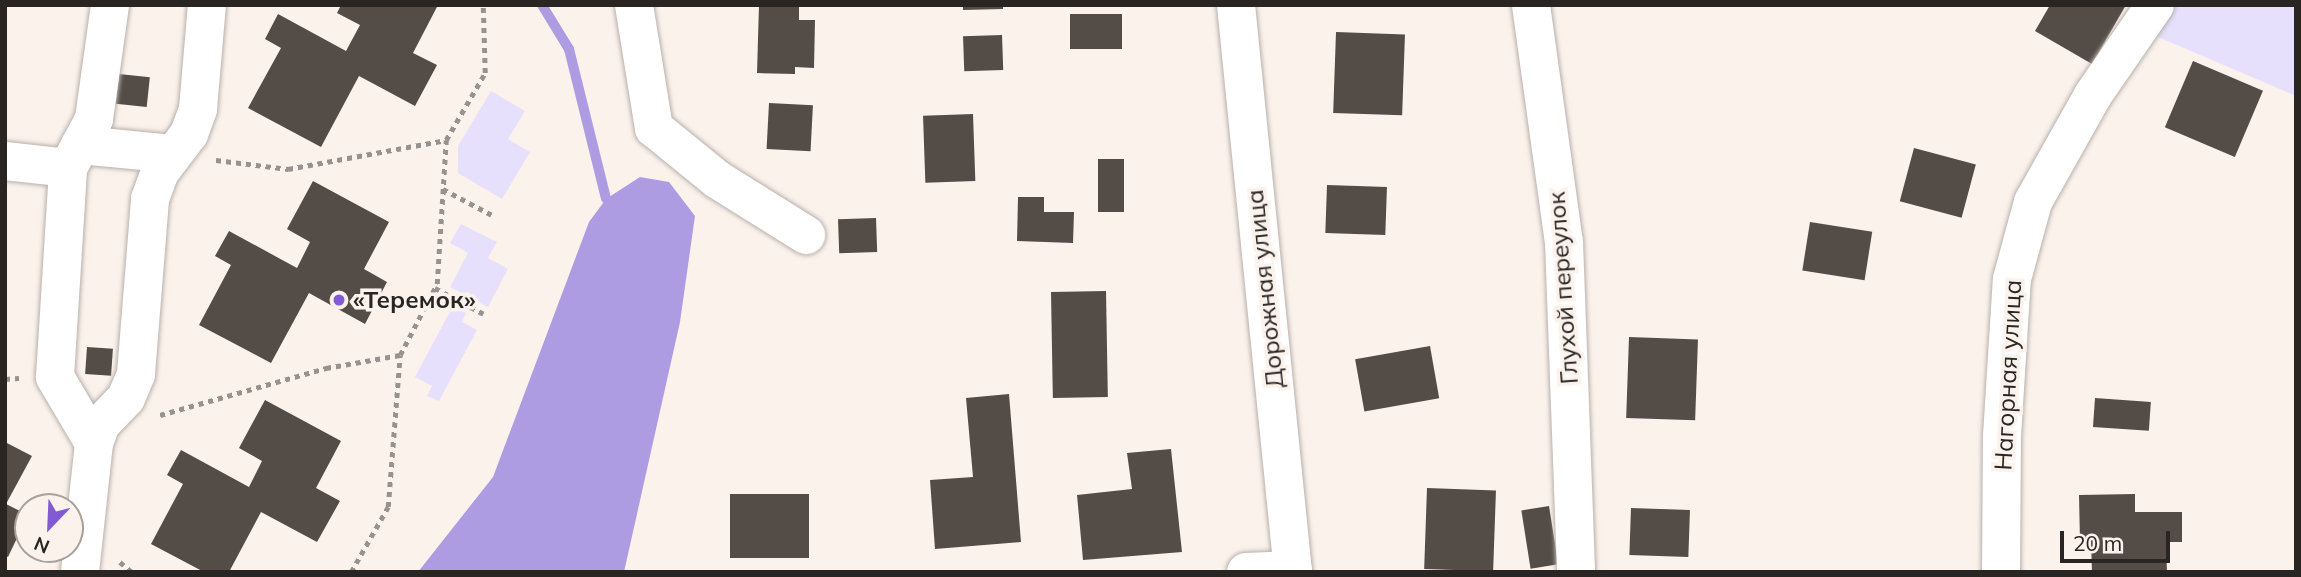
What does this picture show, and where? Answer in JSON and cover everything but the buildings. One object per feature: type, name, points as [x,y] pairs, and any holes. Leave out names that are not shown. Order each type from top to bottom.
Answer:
[{"type":"street","points":[[93,443],[55,377],[74,157],[94,119],[110,5]]},
{"type":"street","points":[[95,563],[93,443],[101,425],[125,398],[136,374],[150,199],[159,172],[189,134],[198,109],[207,5]]},
{"type":"street","points":[[634,5],[654,128],[718,180],[806,235]]},
{"type":"street","name":"Дорожная улица","points":[[1236,5],[1293,571]]},
{"type":"street","name":"Глухой переулок","points":[[1531,5],[1564,242],[1576,572]]},
{"type":"street","name":"Нагорная улица","points":[[2001,572],[2002,436],[2012,279],[2033,202],[2093,95],[2155,5]]},
{"type":"street","points":[[5,161],[173,154]]},
{"type":"street","points":[[1246,572],[1293,571]]},
{"type":"path","points":[[351,572],[388,507],[400,355],[435,288],[446,140],[485,73],[483,5]]},
{"type":"path","points":[[173,154],[288,169],[446,140]]},
{"type":"path","points":[[443,189],[492,215]]},
{"type":"path","points":[[435,288],[484,314]]},
{"type":"path","points":[[150,418],[326,368],[400,355]]},
{"type":"path","points":[[95,563],[132,572]]},
{"type":"shaded area","points":[[2171,5],[2296,5],[2296,96],[2151,34]]},
{"type":"shaded area","points":[[491,91],[525,111],[508,139],[530,152],[502,199],[458,173],[458,146]]},
{"type":"shaded area","points":[[640,177],[669,182],[695,216],[680,322],[624,572],[418,572],[493,477],[589,222],[606,199]]},
{"type":"shaded area","points":[[461,224],[497,242],[488,258],[508,269],[488,307],[450,287],[468,253],[450,243]]},
{"type":"shaded area","points":[[453,306],[466,313],[462,322],[477,330],[439,401],[427,396],[432,386],[415,377]]},
{"type":"waterway","points":[[542,5],[569,49],[606,199]]},
{"type":"place","name":"«Теремок»","points":[[339,300]]}]
